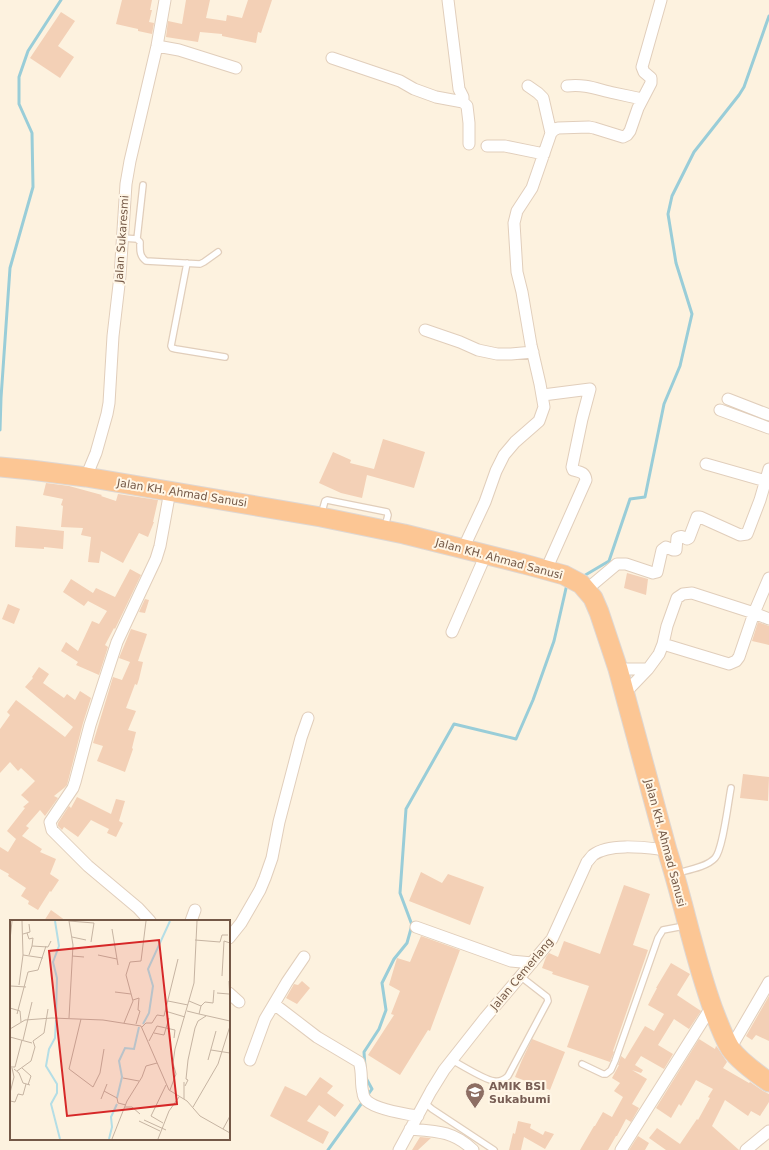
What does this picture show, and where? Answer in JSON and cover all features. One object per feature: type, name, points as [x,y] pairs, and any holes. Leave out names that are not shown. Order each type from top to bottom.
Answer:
[{"type":"highway","name":"Jalan KH. Ahmad Sanusi","points":[[0,467],[86,477],[321,517],[384,530],[524,564],[564,575],[584,587],[593,598],[599,612],[618,669],[667,850],[675,873],[688,926],[712,1006],[730,1049],[744,1064],[769,1082]]},
{"type":"street","name":"Jalan Sukaresmi","points":[[86,477],[96,453],[108,414],[123,238],[125,193],[128,172],[157,46],[165,0]]},
{"type":"street","points":[[448,0],[459,89],[463,97],[463,102]]},
{"type":"street","points":[[463,549],[504,455],[515,442],[540,421],[544,407],[543,395],[517,272],[514,223],[517,211],[532,188],[551,133],[554,130],[558,128],[589,127],[620,137],[625,137],[630,131],[642,99],[652,80],[642,70],[642,65],[661,0]]},
{"type":"street","points":[[157,46],[179,50],[236,68]]},
{"type":"street","points":[[332,58],[400,81],[414,89],[463,102],[467,106],[469,144]]},
{"type":"street","points":[[528,86],[542,98],[551,133]]},
{"type":"street","points":[[566,86],[591,86],[642,99]]},
{"type":"street","points":[[487,146],[505,146],[544,154]]},
{"type":"street","points":[[425,330],[478,350],[497,354],[533,352]]},
{"type":"street","points":[[543,395],[590,389],[572,467],[573,470],[583,473],[586,476],[586,480],[546,570]]},
{"type":"street","points":[[728,399],[769,415]]},
{"type":"street","points":[[720,410],[769,428]]},
{"type":"street","points":[[706,464],[766,481]]},
{"type":"street","points":[[584,587],[617,564],[626,564],[653,573],[657,572],[662,550],[666,547],[676,550],[677,538],[679,536],[687,539],[689,538],[697,517],[740,535],[747,534],[764,501],[769,469]]},
{"type":"street","points":[[149,920],[138,908],[88,866],[52,830],[50,822],[73,788],[90,725],[117,642],[156,559],[160,546],[170,491]]},
{"type":"street","points":[[452,632],[486,554]]},
{"type":"street","points":[[663,644],[729,664],[736,662],[769,578]]},
{"type":"street","points":[[625,693],[660,654],[674,603],[677,598],[683,594],[692,593],[769,619]]},
{"type":"street","points":[[618,669],[648,669]]},
{"type":"street","points":[[230,937],[244,918],[265,878],[272,858],[279,822],[297,751],[304,726],[308,718]]},
{"type":"street","name":"Jalan Cemerlang","points":[[399,1150],[425,1103],[452,1060],[471,1035],[552,939],[587,862],[593,855],[603,850],[616,848],[647,848],[667,850]]},
{"type":"street","points":[[191,920],[195,910]]},
{"type":"street","points":[[416,926],[511,961],[532,964]]},
{"type":"street","points":[[250,1060],[265,1019],[304,957]]},
{"type":"street","points":[[730,1049],[769,982]]},
{"type":"street","points":[[230,994],[239,1002]]},
{"type":"street","points":[[274,1004],[317,1037],[359,1062],[361,1068],[363,1093],[367,1101],[377,1106],[418,1116]]},
{"type":"street","points":[[621,1150],[712,1006]]},
{"type":"street","points":[[410,1129],[436,1130],[449,1134],[466,1143],[473,1150]]},
{"type":"street","points":[[746,1150],[769,1131]]},
{"type":"lane","points":[[143,186],[137,239],[140,242],[142,258],[146,261],[202,263],[218,252]]},
{"type":"lane","points":[[123,238],[137,239]]},
{"type":"lane","points":[[187,263],[171,346],[176,350],[225,357]]},
{"type":"lane","points":[[675,873],[702,866],[714,859],[720,850],[731,788]]},
{"type":"lane","points":[[582,1064],[603,1074],[606,1074],[610,1070],[621,1046],[658,938],[663,930],[688,926]]},
{"type":"lane","points":[[452,1060],[489,1080],[500,1081],[508,1076],[548,1001],[546,997],[520,976]]},
{"type":"lane","points":[[425,1103],[494,1150]]},
{"type":"building","points":[[122,0],[152,0],[150,10],[152,10],[149,22],[154,23],[152,34],[116,24]]},
{"type":"building","points":[[186,0],[210,0],[206,18],[226,21],[227,15],[242,18],[248,0],[272,0],[261,33],[258,32],[256,43],[222,36],[222,34],[200,32],[198,42],[166,37],[168,21],[182,24]]},
{"type":"building","points":[[61,12],[75,21],[58,46],[74,57],[60,78],[30,58]]},
{"type":"building","points":[[383,439],[425,452],[414,488],[367,475],[362,498],[341,493],[319,483],[333,452],[351,460],[350,463],[374,469]]},
{"type":"building","points":[[46,483],[69,486],[102,495],[101,496],[116,501],[118,494],[158,500],[154,522],[148,537],[139,533],[123,563],[101,551],[99,563],[88,562],[91,537],[81,535],[83,528],[61,527],[63,506],[61,505],[63,499],[43,495]]},
{"type":"building","points":[[16,526],[64,531],[63,549],[44,547],[44,549],[15,547]]},
{"type":"building","points":[[130,569],[141,575],[115,629],[114,628],[105,645],[108,647],[99,675],[76,665],[78,662],[61,651],[66,642],[78,651],[92,621],[99,624],[107,611],[88,601],[84,606],[63,592],[71,579],[93,593],[96,588],[115,597]]},
{"type":"building","points":[[627,573],[648,579],[646,595],[624,588]]},
{"type":"building","points":[[145,599],[149,600],[145,613],[139,612]]},
{"type":"building","points":[[8,604],[20,609],[14,624],[2,619]]},
{"type":"building","points":[[758,622],[769,626],[769,645],[752,641]]},
{"type":"building","points":[[131,629],[147,634],[138,661],[143,662],[139,679],[137,685],[135,684],[126,708],[136,711],[128,730],[136,732],[133,749],[125,772],[97,761],[103,746],[93,743],[113,677],[122,680],[130,662],[119,658]]},
{"type":"building","points":[[39,667],[49,674],[43,683],[64,698],[67,694],[75,700],[80,691],[91,698],[67,785],[54,796],[58,798],[45,816],[40,810],[26,826],[29,828],[22,836],[42,849],[40,852],[56,859],[50,874],[59,880],[38,910],[28,904],[29,901],[21,896],[26,888],[8,876],[9,874],[0,869],[0,847],[8,852],[16,839],[7,831],[25,808],[23,807],[29,802],[21,795],[35,781],[21,768],[18,771],[10,762],[0,773],[0,729],[10,715],[7,712],[16,700],[65,737],[73,727],[25,687],[33,678],[32,677]]},
{"type":"building","points":[[743,774],[769,777],[768,801],[740,798]]},
{"type":"building","points":[[77,797],[111,814],[116,799],[125,801],[119,821],[123,823],[116,837],[107,833],[109,829],[91,820],[78,837],[64,827],[62,830],[58,826],[58,823],[69,806],[71,808]]},
{"type":"building","points":[[421,872],[442,883],[448,874],[484,887],[470,925],[409,901]]},
{"type":"building","points":[[624,885],[650,894],[633,945],[648,950],[610,1062],[567,1047],[589,986],[552,974],[553,972],[542,968],[549,953],[558,957],[564,941],[600,954]]},
{"type":"building","points":[[51,910],[65,920],[45,920]]},
{"type":"building","points":[[421,936],[460,950],[430,1031],[428,1030],[400,1075],[368,1055],[394,1015],[391,1014],[400,991],[389,985],[397,958],[410,962]]},
{"type":"building","points":[[671,963],[690,974],[677,995],[701,1011],[689,1029],[674,1019],[658,1045],[673,1054],[664,1069],[641,1056],[635,1065],[643,1070],[641,1073],[632,1070],[647,1079],[632,1104],[639,1108],[631,1122],[626,1119],[608,1150],[580,1150],[603,1112],[612,1117],[623,1097],[614,1091],[620,1083],[612,1078],[619,1065],[621,1056],[625,1059],[645,1026],[654,1031],[664,1014],[648,1005]]},
{"type":"building","points":[[302,981],[310,988],[297,1004],[286,998],[294,984],[298,985]]},
{"type":"building","points":[[769,996],[769,1041],[756,1035],[752,1040],[746,1036]]},
{"type":"building","points":[[532,1039],[565,1052],[550,1090],[515,1077]]},
{"type":"building","points":[[699,1039],[715,1049],[716,1046],[717,1047],[727,1062],[723,1068],[769,1094],[769,1102],[760,1116],[751,1111],[748,1116],[725,1100],[712,1126],[739,1150],[666,1150],[649,1138],[657,1128],[680,1144],[697,1119],[698,1120],[710,1098],[708,1097],[713,1089],[696,1080],[681,1106],[679,1104],[671,1118],[656,1108]]},
{"type":"building","points":[[320,1077],[333,1086],[327,1093],[344,1105],[335,1117],[319,1105],[307,1121],[329,1132],[323,1144],[270,1116],[285,1086],[306,1096]]},
{"type":"building","points":[[518,1121],[531,1124],[530,1128],[543,1135],[545,1131],[554,1134],[545,1149],[524,1137],[521,1150],[509,1150],[513,1133],[515,1134]]},
{"type":"building","points":[[638,1136],[649,1143],[645,1150],[629,1150]]},
{"type":"building","points":[[420,1137],[431,1138],[418,1150],[412,1150]]},
{"type":"waterway","points":[[0,430],[10,268],[33,187],[32,133],[19,104],[19,77],[28,51],[61,0]]},
{"type":"waterway","points":[[582,577],[609,561],[630,499],[645,497],[664,404],[680,366],[692,314],[676,263],[668,214],[672,196],[694,152],[744,87],[769,16]]},
{"type":"waterway","points":[[365,1067],[364,1052],[379,1029],[386,1010],[382,983],[394,959],[407,943],[412,925],[400,893],[406,809],[454,724],[516,739],[533,700],[554,641],[567,584]]},
{"type":"waterway","points":[[366,1078],[372,1089],[367,1096]]},
{"type":"waterway","points":[[328,1150],[364,1100]]},
{"type":"place","name":"AMIK BSI Sukabumi","points":[[475,1109]]}]
